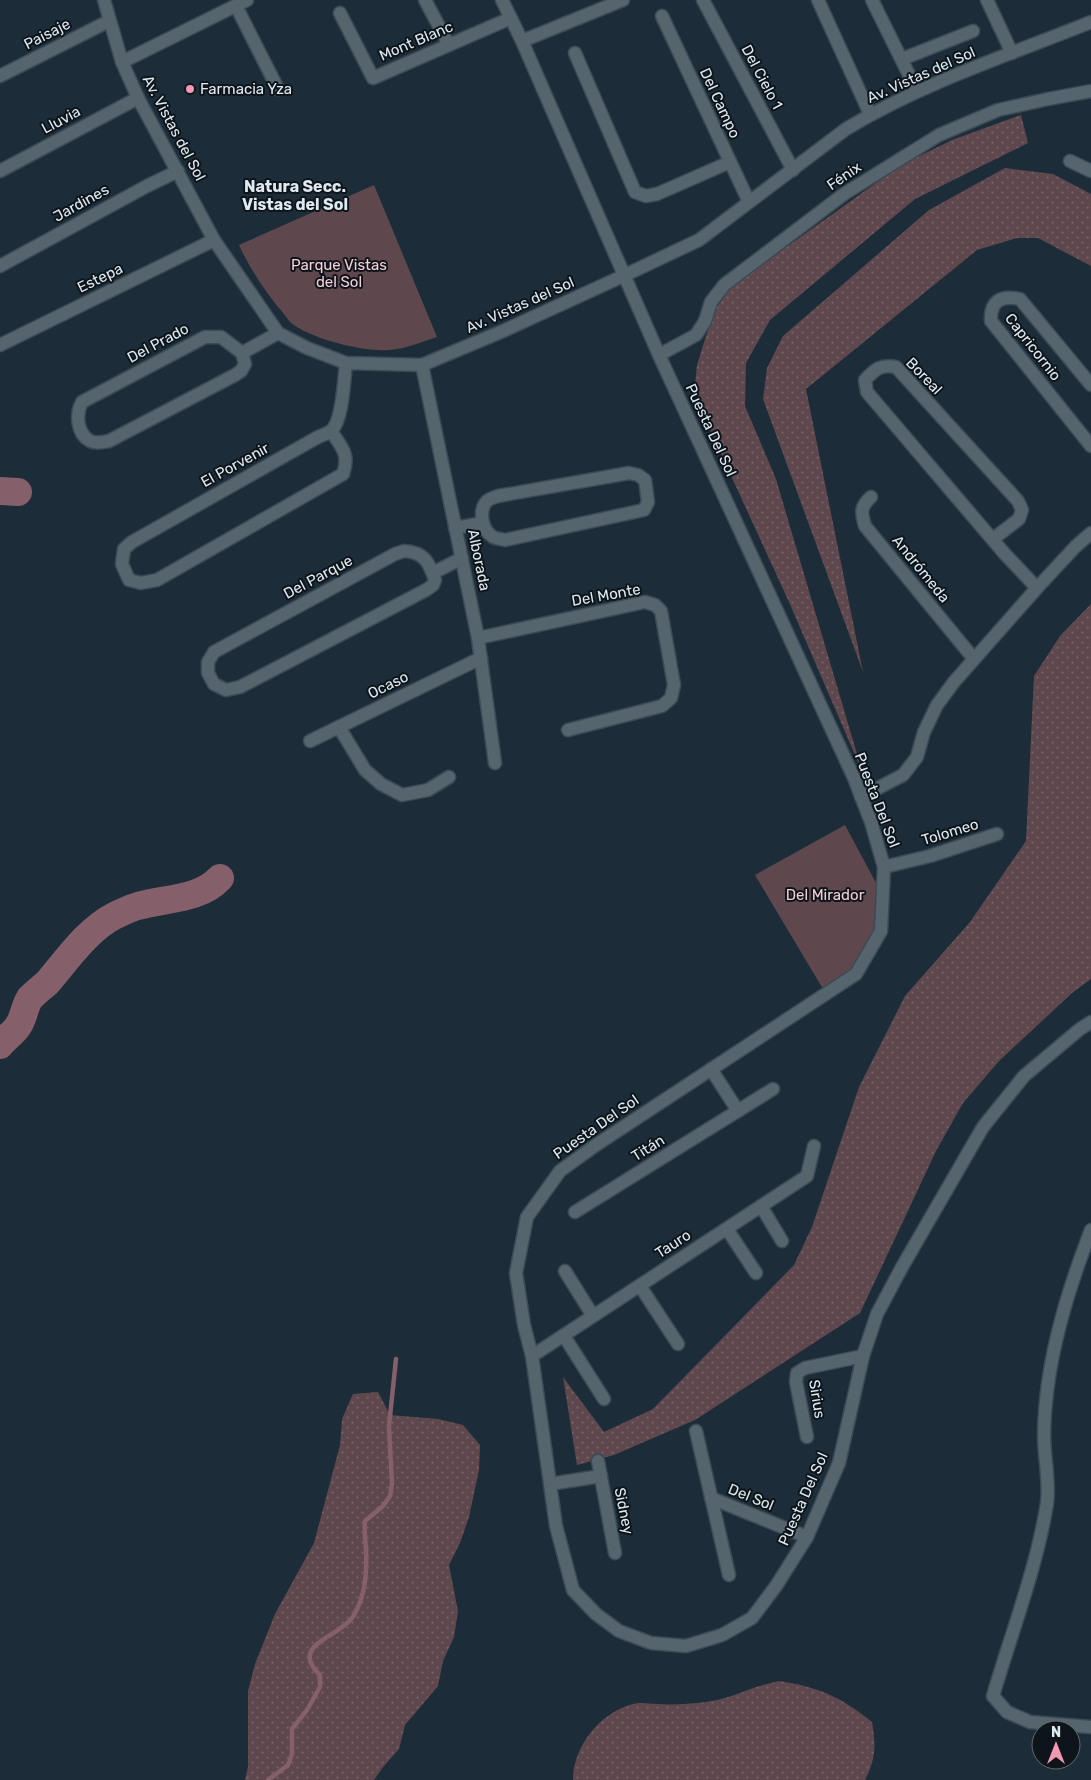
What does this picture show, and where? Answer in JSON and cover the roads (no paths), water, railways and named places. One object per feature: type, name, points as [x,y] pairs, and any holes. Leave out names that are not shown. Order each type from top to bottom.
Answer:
[{"type":"street","name":"Av. Vistas del Sol","points":[[104,0],[122,62],[138,98],[214,240],[278,333],[307,348],[346,363],[422,365],[503,331],[699,240],[846,129],[870,114],[917,91],[1091,22]]},
{"type":"street","points":[[425,0],[449,45]]},
{"type":"street","name":"Puesta Del Sol","points":[[502,0],[522,41],[659,355],[861,797],[871,822],[884,867],[881,931],[856,974],[560,1171],[527,1217],[516,1273],[524,1325],[532,1356],[556,1526],[573,1590],[596,1614],[619,1630],[651,1643],[686,1646],[722,1635],[752,1618],[776,1586],[807,1537],[839,1463],[863,1356],[877,1314],[983,1127],[1024,1076],[1091,1022]]},
{"type":"street","points":[[522,41],[622,0]]},
{"type":"street","name":"Del Cielo 1","points":[[703,0],[792,170]]},
{"type":"street","points":[[818,0],[870,114]]},
{"type":"street","points":[[872,0],[917,91]]},
{"type":"street","points":[[987,0],[1012,53]]},
{"type":"street","points":[[122,62],[242,3],[278,89]]},
{"type":"street","name":"Mont Blanc","points":[[340,14],[373,78],[511,18]]},
{"type":"street","name":"Del Campo","points":[[662,16],[749,202]]},
{"type":"street","name":"Paisaje","points":[[0,76],[109,21]]},
{"type":"street","points":[[902,59],[973,31]]},
{"type":"street","points":[[575,53],[635,192],[646,196],[657,194],[730,162]]},
{"type":"street","name":"Fénix","points":[[659,355],[696,335],[705,321],[711,302],[724,286],[844,194],[939,135],[998,110],[1048,98],[1091,91]]},
{"type":"street","name":"Lluvia","points":[[0,171],[138,98]]},
{"type":"street","points":[[1070,161],[1091,171]]},
{"type":"street","name":"Jardines","points":[[0,266],[178,171]]},
{"type":"street","name":"Estepa","points":[[0,345],[214,240]]},
{"type":"street","name":"Capricornio","points":[[1091,385],[1020,299],[1008,296],[996,302],[991,312],[991,321],[1091,446]]},
{"type":"street","points":[[242,354],[278,333]]},
{"type":"street","name":"Del Prado","points":[[205,337],[221,337],[242,354],[245,364],[235,375],[109,441],[99,443],[89,441],[83,434],[77,419],[77,410],[82,402],[205,337]]},
{"type":"street","points":[[331,431],[336,425],[338,416],[346,363]]},
{"type":"street","name":"Alborada","points":[[422,365],[478,638],[495,763]]},
{"type":"street","name":"Boreal","points":[[993,539],[1019,519],[1022,510],[1018,502],[896,367],[885,365],[874,370],[865,380],[867,392],[993,539],[1037,588]]},
{"type":"street","name":"El Porvenir","points":[[331,431],[346,453],[346,464],[343,474],[157,580],[141,583],[129,580],[122,564],[124,549],[132,542],[331,431]]},
{"type":"street","name":"Alborada","points":[[629,473],[638,475],[645,480],[648,502],[644,510],[505,540],[495,539],[483,523],[482,511],[485,505],[488,500],[498,496],[629,473]]},
{"type":"street","name":"Andrómeda","points":[[870,497],[864,503],[861,514],[865,526],[974,659]]},
{"type":"street","points":[[456,528],[483,523]]},
{"type":"street","points":[[861,797],[902,775],[918,757],[924,732],[937,705],[954,682],[1037,588],[1091,532]]},
{"type":"street","name":"Del Parque","points":[[404,551],[415,551],[424,557],[433,573],[435,580],[433,585],[426,590],[240,687],[226,690],[214,684],[208,673],[208,662],[214,652],[395,554],[404,551]]},
{"type":"street","points":[[433,573],[462,558]]},
{"type":"street","name":"Del Monte","points":[[478,638],[645,602],[655,605],[661,611],[674,685],[672,698],[662,706],[568,730]]},
{"type":"street","name":"Ocaso","points":[[310,741],[481,658]]},
{"type":"street","points":[[339,727],[365,770],[381,784],[402,795],[428,790],[450,777]]},
{"type":"street","name":"Tolomeo","points":[[884,867],[930,856],[997,834]]},
{"type":"street","points":[[712,1069],[738,1111]]},
{"type":"street","name":"Titán","points":[[575,1212],[774,1089]]},
{"type":"street","name":"Tauro","points":[[532,1356],[807,1176],[814,1146]]},
{"type":"street","points":[[761,1206],[782,1241]]},
{"type":"street","points":[[727,1229],[756,1273]]},
{"type":"street","points":[[1091,1230],[1073,1277],[1050,1370],[1044,1435],[1048,1501],[1034,1564],[993,1696],[1007,1712],[1030,1722],[1091,1727]]},
{"type":"street","points":[[565,1271],[593,1316]]},
{"type":"street","points":[[640,1286],[678,1344]]},
{"type":"street","points":[[564,1336],[604,1400]]},
{"type":"street","name":"Sirius","points":[[807,1438],[796,1382],[798,1373],[805,1368],[863,1356]]},
{"type":"street","points":[[696,1431],[729,1575]]},
{"type":"street","name":"Sidney","points":[[598,1461],[616,1553]]},
{"type":"street","name":"Sidney","points":[[550,1484],[600,1476]]},
{"type":"street","name":"Del Sol","points":[[711,1498],[807,1537]]},
{"type":"waterway","points":[[0,491],[18,492]]},
{"type":"waterway","points":[[0,1045],[22,1020],[30,998],[47,983],[86,938],[104,922],[135,907],[203,891],[220,878]]},
{"type":"waterway","points":[[268,1780],[288,1765],[292,1754],[292,1729],[307,1710],[320,1687],[320,1675],[311,1664],[310,1656],[313,1648],[348,1623],[361,1599],[366,1574],[365,1521],[383,1506],[390,1496],[392,1484],[389,1426],[396,1359]]},
{"type":"place","name":"Farmacia Yza","points":[[190,89]]},
{"type":"district","name":"Natura Secc. Vistas del Sol","points":[[295,195]]},
{"type":"park label","name":"Parque Vistas del Sol","points":[[339,274]]},
{"type":"park label","name":"Del Mirador","points":[[825,895]]}]
